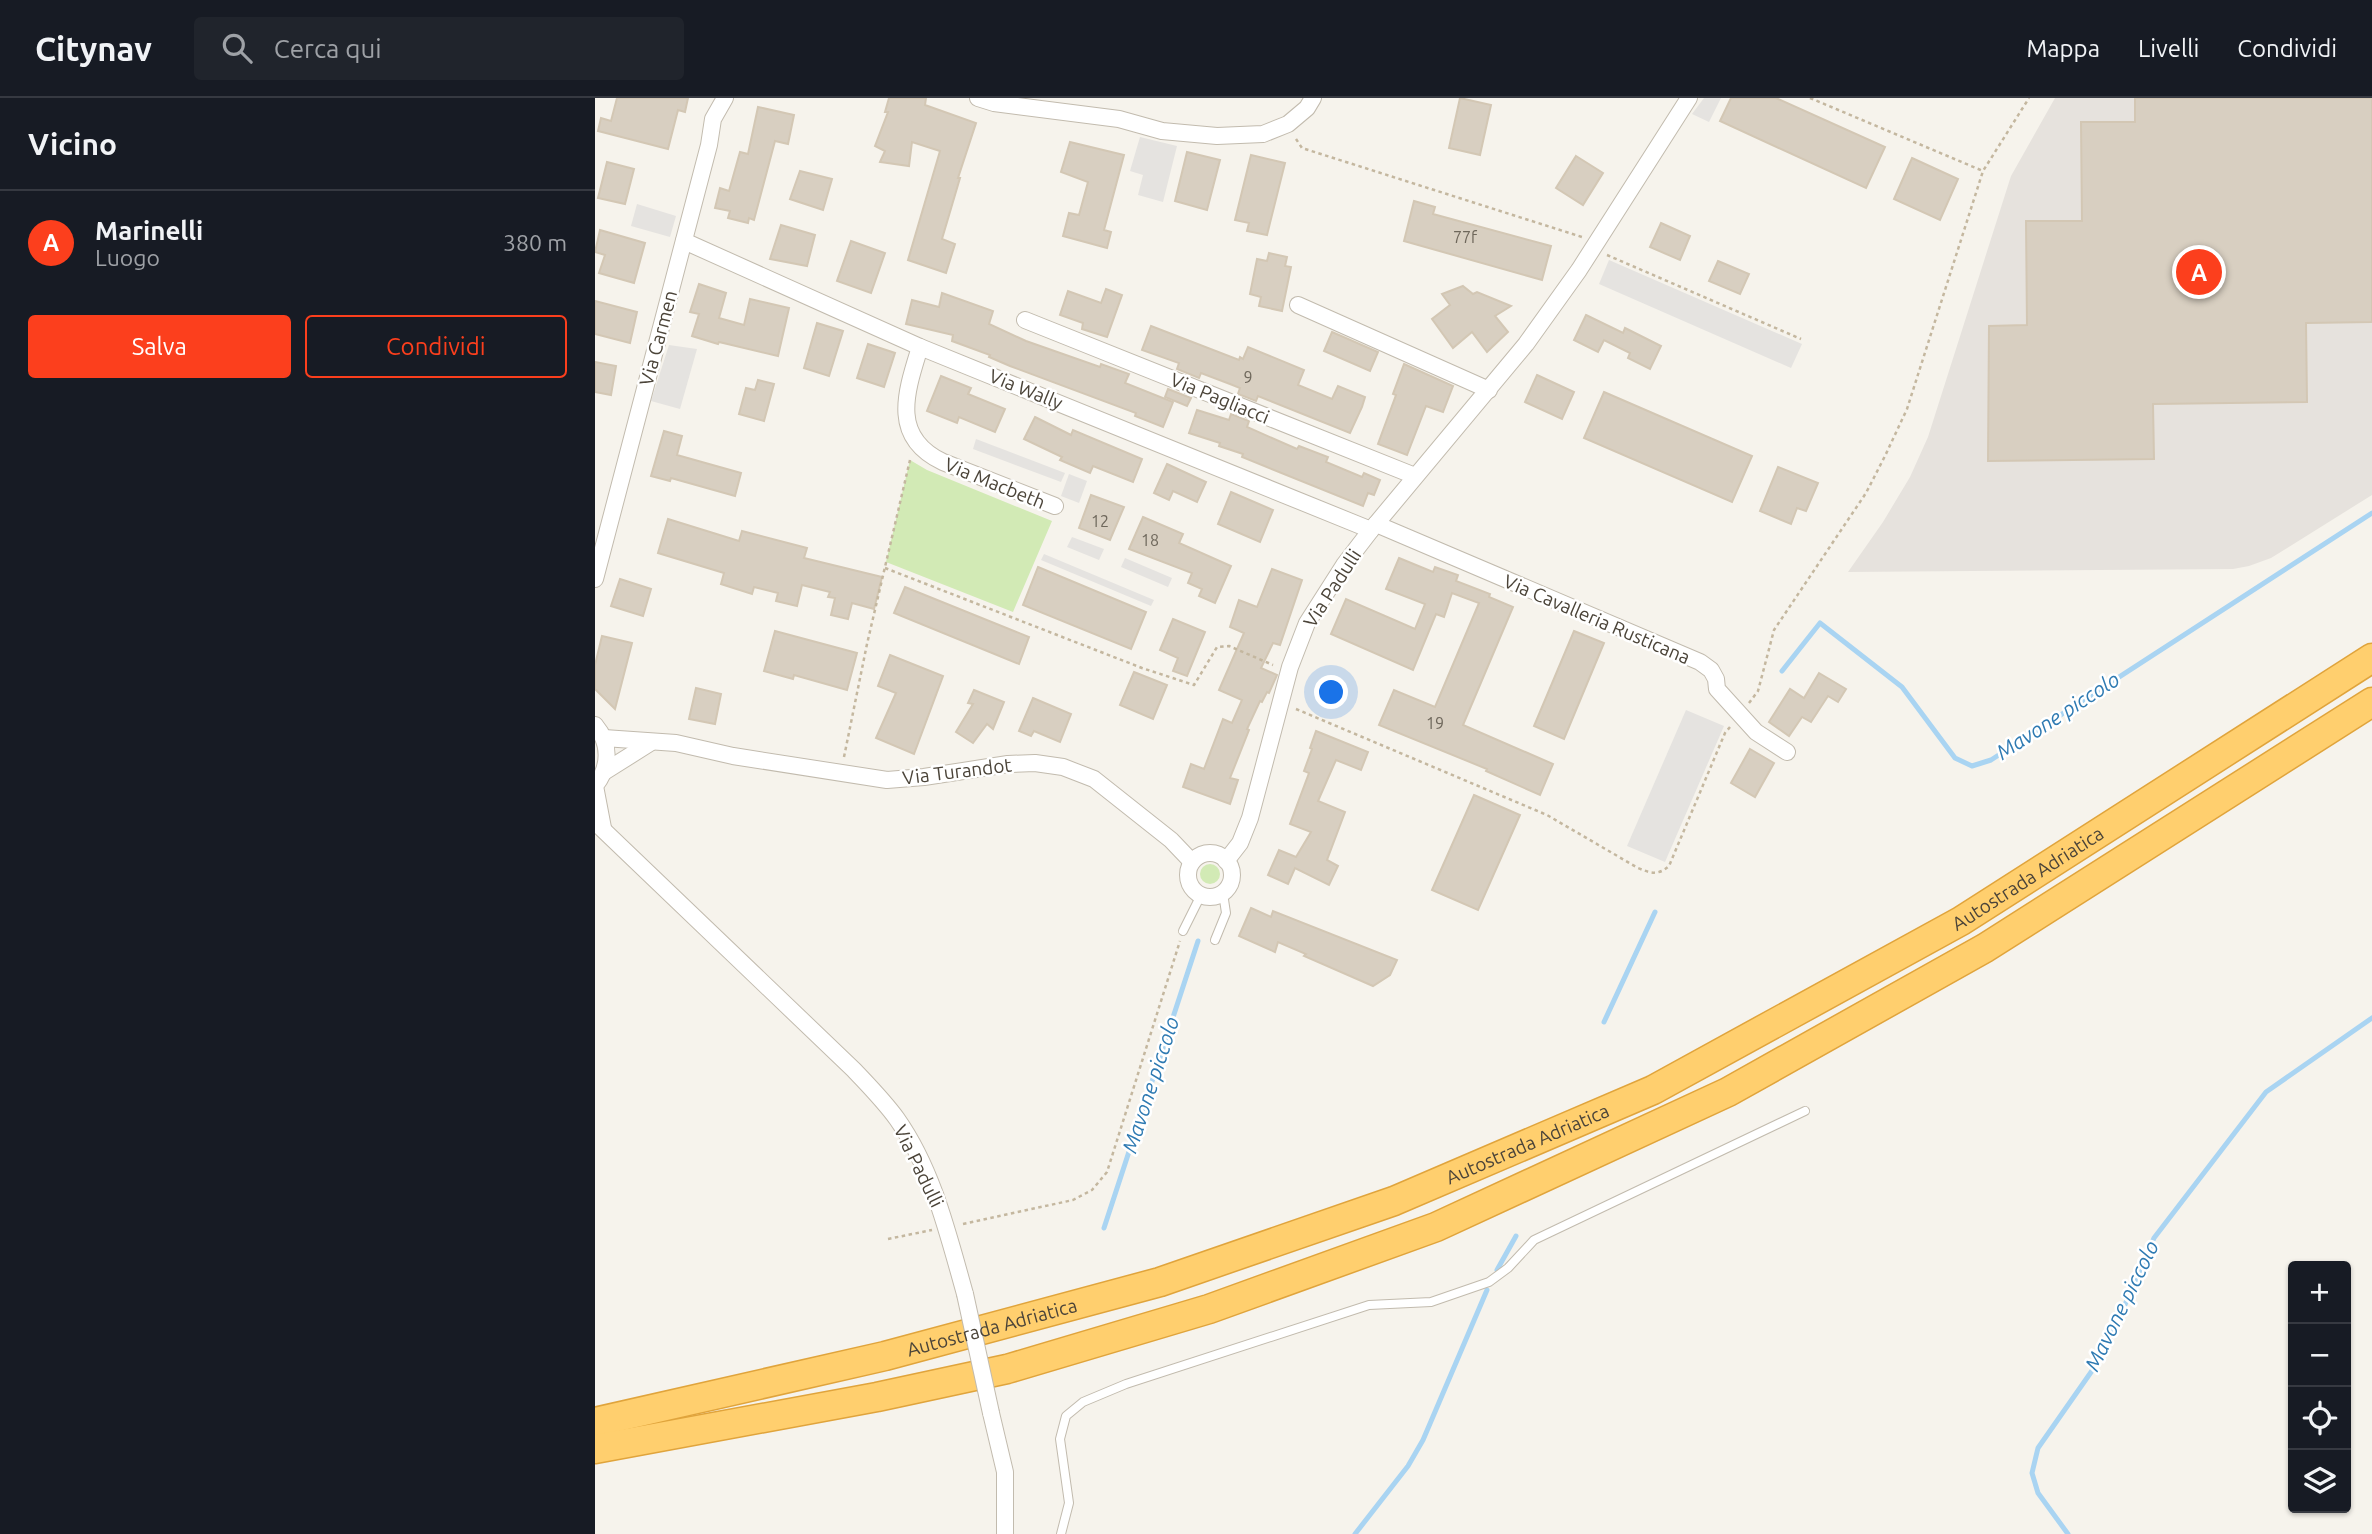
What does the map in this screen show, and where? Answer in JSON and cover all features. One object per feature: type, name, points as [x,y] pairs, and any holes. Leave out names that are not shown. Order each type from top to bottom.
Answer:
[{"type":"highway","name":"Autostrada Adriatica","points":[[595,1422],[632,1416],[885,1356],[1160,1282],[1394,1201],[1493,1159],[1653,1090],[1961,921],[2372,658]]},
{"type":"highway","name":"Autostrada Adriatica","points":[[595,1449],[1007,1370],[1209,1309],[1436,1227],[1728,1092],[1985,948],[2372,702]]},
{"type":"street","name":"Via Carmen","points":[[595,579],[709,145],[713,119],[725,98]]},
{"type":"street","points":[[978,98],[1007,105],[1119,119],[1161,131],[1217,136],[1262,134],[1288,124],[1307,108],[1313,98]]},
{"type":"street","name":"Via Padulli","points":[[1223,893],[1231,878],[1226,861],[1240,844],[1250,818],[1290,667],[1307,623],[1344,565],[1373,527],[1534,334],[1579,270],[1689,98]]},
{"type":"street","name":"Via Wally","points":[[684,241],[920,346],[1373,527]]},
{"type":"street","points":[[1298,305],[1489,390]]},
{"type":"street","name":"Via Pagliacci","points":[[1025,320],[1415,476]]},
{"type":"street","points":[[918,444],[907,425],[906,402],[920,346]]},
{"type":"street","name":"Via Macbeth","points":[[918,444],[929,456],[1055,506]]},
{"type":"street","name":"Via Cavalleria Rusticana","points":[[1373,527],[1699,662],[1711,670],[1717,689],[1739,715],[1756,732],[1787,752]]},
{"type":"street","name":"Via Padulli","points":[[599,732],[607,761],[600,779],[599,825],[854,1070],[890,1110],[911,1143],[941,1210],[965,1294],[1005,1472],[1005,1534]]},
{"type":"street","name":"Via Turandot","points":[[599,732],[650,743],[676,743],[733,756],[887,779],[925,777],[1008,764],[1035,763],[1063,767],[1094,779],[1121,799],[1192,862]]},
{"type":"street","points":[[600,779],[650,743]]},
{"type":"street","points":[[1223,893],[1212,897],[1201,895],[1191,887],[1188,874],[1192,862],[1198,857],[1212,854],[1226,861]]},
{"type":"lane","points":[[1215,940],[1226,913],[1223,893]]},
{"type":"lane","points":[[1183,931],[1201,895]]},
{"type":"lane","points":[[1061,1534],[1069,1503],[1060,1438],[1066,1416],[1083,1402],[1126,1384],[1369,1305],[1431,1302],[1489,1282],[1508,1269],[1534,1240],[1805,1111]]},
{"type":"path","points":[[1810,98],[1983,171]]},
{"type":"path","points":[[1282,703],[1547,815],[1638,868],[1652,874],[1662,872],[1669,866],[1725,733],[1758,691],[1774,630],[1866,494],[1907,409],[1983,171],[2029,98]]},
{"type":"path","points":[[1288,124],[1302,148],[1585,238],[1600,252],[1801,339]]},
{"type":"path","points":[[843,762],[910,460],[918,444]]},
{"type":"path","points":[[885,568],[1129,663],[1194,685],[1217,647],[1229,646],[1280,668]]},
{"type":"path","points":[[961,1224],[1073,1200],[1092,1190],[1107,1172],[1183,931]]},
{"type":"path","points":[[888,1240],[932,1230]]},
{"type":"shaded area","points":[[1704,98],[1721,98],[1709,122],[1692,114]]},
{"type":"shaded area","points":[[2055,98],[2372,98],[2372,495],[2271,558],[2233,569],[1848,572],[1910,477],[1928,437],[2011,176]]},
{"type":"shaded area","points":[[1140,137],[1177,146],[1163,202],[1138,195],[1143,175],[1130,171]]},
{"type":"shaded area","points":[[637,204],[676,216],[670,237],[631,226]]},
{"type":"shaded area","points":[[1609,260],[1802,344],[1791,368],[1599,284]]},
{"type":"shaded area","points":[[669,345],[697,349],[680,409],[651,401]]},
{"type":"shaded area","points":[[976,439],[1065,473],[1061,482],[973,449]]},
{"type":"shaded area","points":[[1069,474],[1087,481],[1079,503],[1061,496]]},
{"type":"shaded area","points":[[1072,537],[1104,549],[1099,560],[1067,547]]},
{"type":"shaded area","points":[[1044,554],[1154,600],[1151,606],[1041,560]]},
{"type":"shaded area","points":[[1125,558],[1172,578],[1168,587],[1121,567]]},
{"type":"shaded area","points":[[1686,710],[1724,726],[1665,862],[1627,846]]},
{"type":"green space","points":[[910,460],[927,470],[1052,521],[1013,612],[886,562]]},
{"type":"green space","points":[[1210,864],[1217,867],[1220,874],[1217,881],[1210,884],[1203,881],[1200,874],[1203,867]]},
{"type":"building","points":[[617,98],[688,98],[685,112],[678,110],[668,149],[598,131],[601,118],[611,121]]},
{"type":"building","points":[[889,98],[926,98],[925,105],[976,123],[942,239],[955,244],[946,273],[908,260],[940,151],[912,142],[909,166],[880,162],[885,151],[875,146],[888,112],[885,112]]},
{"type":"building","points":[[1460,98],[1491,105],[1480,155],[1449,148]]},
{"type":"building","points":[[1731,98],[1776,98],[1885,147],[1866,188],[1720,121]]},
{"type":"building","points":[[2135,98],[2372,98],[2372,322],[2306,323],[2307,402],[2153,404],[2154,459],[1988,461],[1989,326],[2027,325],[2026,221],[2082,221],[2081,122],[2135,122]]},
{"type":"building","points":[[758,107],[794,115],[788,144],[775,141],[754,220],[749,218],[748,223],[728,218],[730,211],[715,208],[720,188],[729,191],[740,152],[748,154]]},
{"type":"building","points":[[1070,142],[1124,155],[1104,230],[1111,232],[1107,248],[1063,236],[1069,213],[1079,215],[1088,182],[1061,172]]},
{"type":"building","points":[[1187,152],[1220,160],[1207,210],[1175,201]]},
{"type":"building","points":[[1251,155],[1285,163],[1267,235],[1247,231],[1249,223],[1235,220]]},
{"type":"building","points":[[1576,156],[1603,173],[1583,205],[1556,188]]},
{"type":"building","points":[[1912,158],[1958,179],[1940,220],[1894,199]]},
{"type":"building","points":[[607,162],[634,169],[625,204],[598,198]]},
{"type":"building","points":[[800,171],[832,179],[823,210],[790,199]]},
{"type":"building","points":[[1414,201],[1435,207],[1433,214],[1551,246],[1542,280],[1404,241]]},
{"type":"building","points":[[1661,223],[1690,236],[1680,260],[1650,247]]},
{"type":"building","points":[[781,225],[815,235],[807,266],[770,259]]},
{"type":"building","points":[[600,230],[645,243],[634,283],[599,273],[605,255],[595,252]]},
{"type":"building","points":[[851,241],[885,253],[871,293],[837,281]]},
{"type":"building","points":[[1269,253],[1287,257],[1285,266],[1291,267],[1282,311],[1259,306],[1261,297],[1250,294],[1257,259],[1267,261]]},
{"type":"building","points":[[1718,261],[1749,274],[1740,294],[1709,281]]},
{"type":"building","points":[[699,284],[726,293],[719,318],[744,325],[750,299],[789,308],[778,356],[692,336],[699,314],[690,312]]},
{"type":"building","points":[[1463,286],[1473,294],[1477,292],[1511,306],[1495,316],[1508,332],[1487,352],[1472,332],[1453,348],[1432,319],[1450,305],[1442,294]]},
{"type":"building","points":[[1106,289],[1122,295],[1107,337],[1082,329],[1083,323],[1060,315],[1068,291],[1101,303]]},
{"type":"building","points":[[942,293],[993,311],[989,324],[1026,341],[1100,367],[1101,364],[1129,374],[1125,383],[1173,402],[1163,427],[1135,416],[1136,413],[1010,366],[989,357],[990,355],[952,341],[953,335],[906,324],[912,300],[939,307]]},
{"type":"building","points":[[595,301],[637,312],[630,343],[595,334]]},
{"type":"building","points":[[1586,315],[1623,333],[1625,328],[1661,346],[1650,369],[1628,358],[1630,353],[1604,340],[1598,352],[1574,340]]},
{"type":"building","points":[[817,323],[843,331],[829,376],[804,368]]},
{"type":"building","points":[[1151,326],[1239,360],[1240,357],[1243,359],[1248,347],[1304,370],[1298,385],[1332,399],[1338,386],[1365,397],[1362,407],[1350,433],[1258,396],[1256,401],[1238,394],[1240,388],[1201,373],[1199,378],[1177,369],[1179,363],[1142,350]]},
{"type":"building","points":[[1332,332],[1378,352],[1370,371],[1324,351]]},
{"type":"building","points":[[868,344],[895,353],[884,387],[857,378]]},
{"type":"building","points":[[595,362],[616,366],[611,395],[595,392]]},
{"type":"building","points":[[1404,364],[1453,386],[1443,412],[1426,406],[1407,455],[1378,444]]},
{"type":"building","points":[[1537,375],[1574,392],[1562,419],[1525,402]]},
{"type":"building","points":[[941,376],[971,388],[968,394],[1005,409],[995,432],[959,417],[957,423],[927,411]]},
{"type":"building","points":[[758,380],[774,384],[764,421],[739,414],[746,388],[755,390]]},
{"type":"building","points":[[1168,389],[1191,398],[1187,406],[1165,397]]},
{"type":"building","points":[[1604,392],[1752,456],[1732,502],[1584,438]]},
{"type":"building","points":[[1197,410],[1229,420],[1231,414],[1249,421],[1247,427],[1297,449],[1299,446],[1328,457],[1326,462],[1362,477],[1364,473],[1380,480],[1374,495],[1368,493],[1363,506],[1242,457],[1243,454],[1219,446],[1220,443],[1189,433]]},
{"type":"building","points":[[1035,417],[1071,435],[1073,430],[1142,459],[1133,482],[1093,466],[1090,473],[1060,460],[1062,457],[1024,439]]},
{"type":"building","points":[[664,431],[682,436],[677,455],[741,473],[735,496],[671,478],[670,481],[651,476]]},
{"type":"building","points":[[1167,464],[1206,482],[1197,502],[1173,491],[1169,500],[1154,493]]},
{"type":"building","points":[[1778,467],[1818,483],[1806,511],[1797,508],[1791,524],[1760,511]]},
{"type":"building","points":[[1231,492],[1273,510],[1260,542],[1218,524]]},
{"type":"building","points":[[1091,495],[1124,507],[1110,540],[1079,528]]},
{"type":"building","points":[[1143,517],[1183,534],[1179,543],[1231,566],[1215,603],[1199,596],[1202,589],[1188,583],[1192,573],[1129,549]]},
{"type":"building","points":[[668,519],[739,541],[742,531],[807,548],[804,558],[882,577],[874,609],[852,603],[848,619],[831,615],[835,598],[828,597],[830,592],[802,585],[797,606],[776,601],[778,593],[754,587],[752,594],[721,584],[724,573],[658,553]]},
{"type":"building","points":[[1399,558],[1433,572],[1435,567],[1458,575],[1456,581],[1490,594],[1489,597],[1513,607],[1463,725],[1553,764],[1540,795],[1486,771],[1487,769],[1379,725],[1394,690],[1435,707],[1479,603],[1452,593],[1444,617],[1436,614],[1413,670],[1331,634],[1346,599],[1415,629],[1425,604],[1386,589]]},
{"type":"building","points":[[1038,567],[1146,612],[1131,649],[1023,605]]},
{"type":"building","points":[[1272,569],[1302,580],[1280,645],[1273,643],[1261,668],[1277,675],[1269,693],[1260,701],[1247,729],[1249,730],[1230,778],[1238,780],[1230,804],[1183,787],[1191,764],[1204,769],[1223,719],[1232,723],[1242,700],[1219,690],[1244,633],[1230,627],[1239,600],[1257,607]]},
{"type":"building","points":[[620,579],[651,589],[643,616],[611,606]]},
{"type":"building","points":[[905,587],[1029,637],[1019,664],[894,613]]},
{"type":"building","points":[[1173,619],[1205,632],[1187,676],[1173,671],[1178,658],[1160,650]]},
{"type":"building","points":[[775,631],[857,653],[847,690],[794,675],[793,679],[764,671]]},
{"type":"building","points":[[1574,631],[1604,643],[1564,739],[1534,726]]},
{"type":"building","points":[[602,636],[632,643],[615,709],[595,689],[595,665]]},
{"type":"building","points":[[890,655],[943,676],[914,754],[876,738],[896,693],[878,686]]},
{"type":"building","points":[[1134,672],[1167,685],[1153,719],[1120,705]]},
{"type":"building","points":[[1819,673],[1846,689],[1838,702],[1828,696],[1811,722],[1802,717],[1789,736],[1769,722],[1790,689],[1804,698]]},
{"type":"building","points":[[696,688],[721,694],[715,724],[689,719]]},
{"type":"building","points":[[974,690],[1004,702],[993,729],[987,724],[973,743],[956,732],[973,704],[968,703]]},
{"type":"building","points":[[1033,698],[1071,714],[1060,742],[1034,731],[1031,736],[1019,731]]},
{"type":"building","points":[[1316,731],[1368,752],[1361,770],[1336,760],[1318,801],[1345,812],[1327,860],[1338,866],[1329,885],[1295,868],[1288,884],[1268,875],[1279,850],[1296,857],[1311,832],[1290,824],[1309,773],[1304,771]]},
{"type":"building","points":[[1750,749],[1774,763],[1755,797],[1731,783]]},
{"type":"building","points":[[1474,795],[1520,815],[1478,910],[1432,890]]},
{"type":"building","points":[[1251,908],[1271,917],[1273,911],[1397,960],[1390,975],[1373,986],[1278,942],[1275,952],[1239,936]]},
{"type":"waterway","name":"Mavone piccolo","points":[[1782,671],[1820,623],[1902,687],[1955,758],[1972,766],[1991,760],[2372,513]]},
{"type":"waterway","name":"Mavone piccolo","points":[[1604,1022],[1655,912]]},
{"type":"waterway","name":"Mavone piccolo","points":[[1104,1228],[1198,941]]},
{"type":"waterway","name":"Mavone piccolo","points":[[2068,1534],[2038,1493],[2032,1473],[2038,1448],[2103,1355],[2154,1238],[2266,1092],[2372,1018]]},
{"type":"waterway","name":"Mavone piccolo","points":[[1497,1270],[1516,1236]]},
{"type":"waterway","name":"Mavone piccolo","points":[[1355,1534],[1408,1466],[1423,1440],[1487,1290]]},
{"type":"place","name":"Marinelli","points":[[2199,272]]}]
